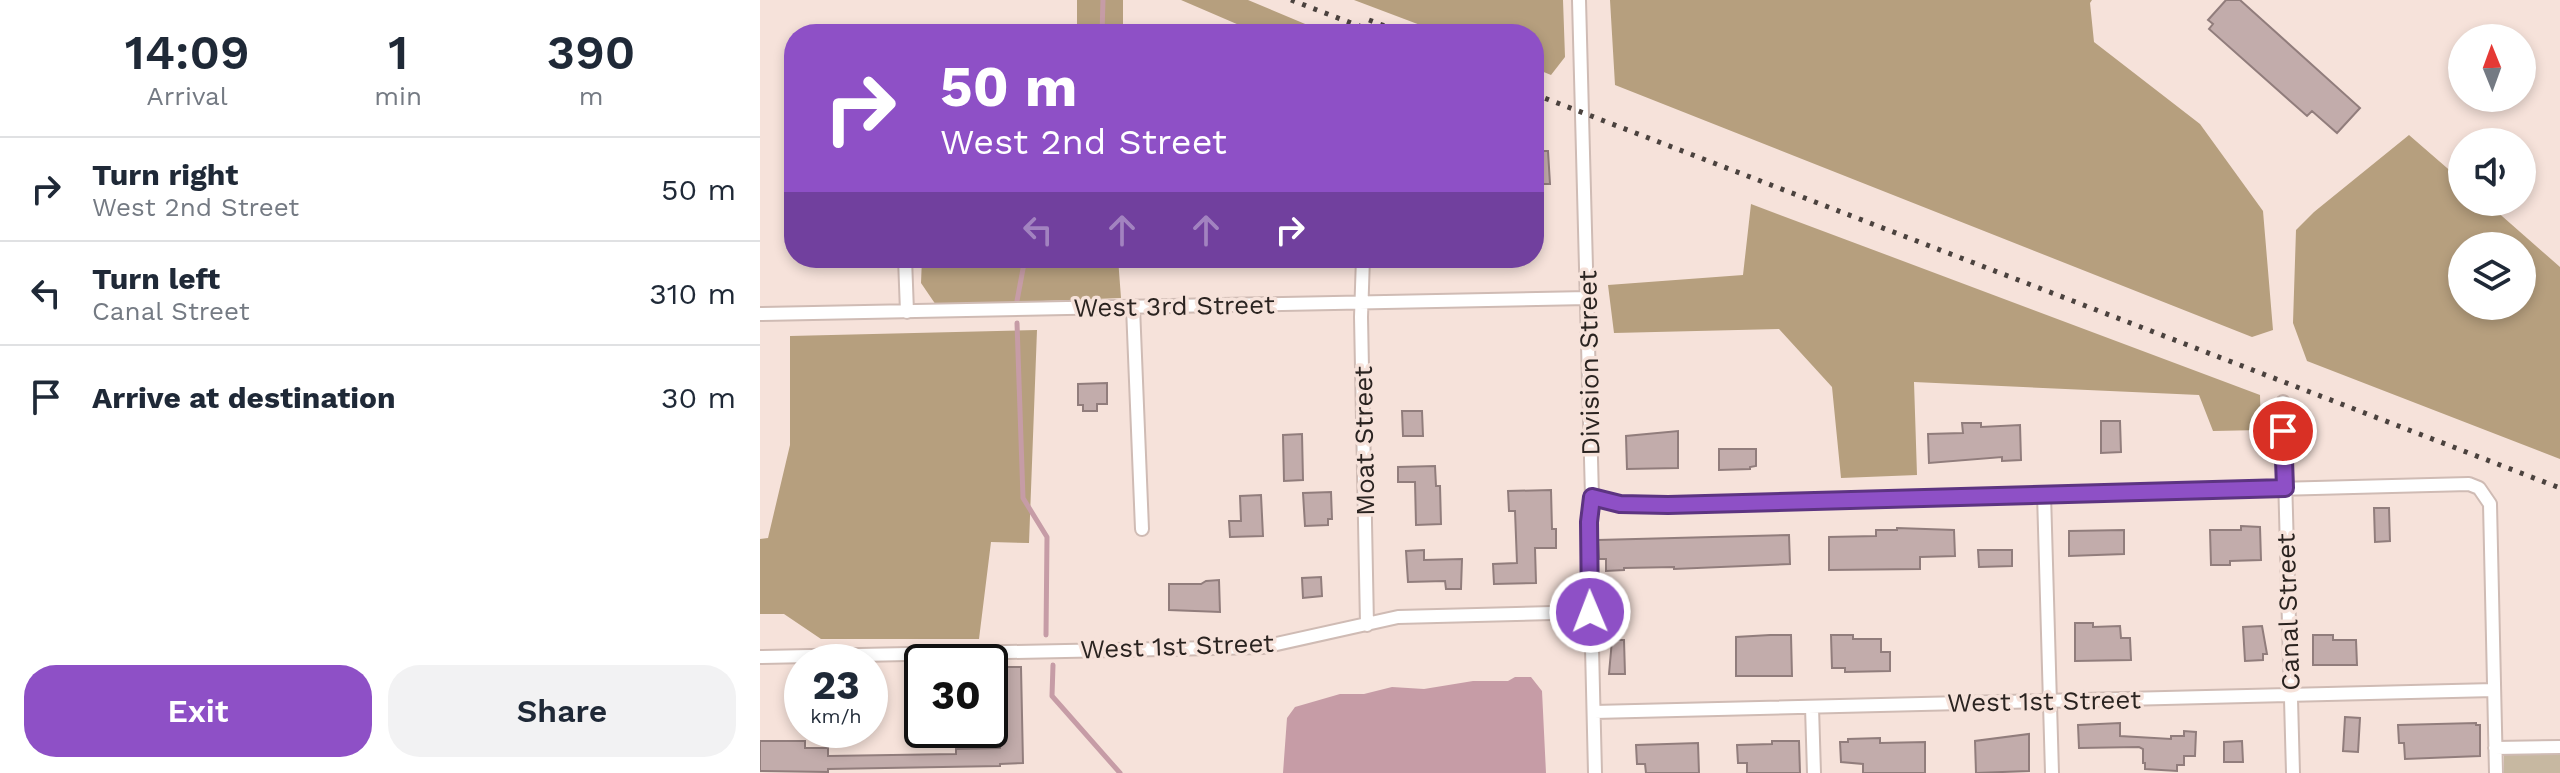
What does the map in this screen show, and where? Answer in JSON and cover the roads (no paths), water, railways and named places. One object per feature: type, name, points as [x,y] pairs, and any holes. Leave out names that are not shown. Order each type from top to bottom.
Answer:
[{"type":"street","name":"Division Street","points":[[1579,0],[1588,298],[1592,497],[1589,522],[1590,612],[1595,773]]},
{"type":"street","points":[[905,268],[907,312]]},
{"type":"street","name":"Moat Street","points":[[1363,268],[1367,625]]},
{"type":"street","name":"West 3rd Street","points":[[760,314],[1588,298]]},
{"type":"street","points":[[1133,307],[1142,529]]},
{"type":"street","name":"Canal Street","points":[[2283,402],[2293,773]]},
{"type":"street","points":[[1592,497],[1620,504],[1668,505],[2458,483],[2479,488],[2490,504],[2496,773]]},
{"type":"street","points":[[2044,494],[2052,773]]},
{"type":"street","name":"West 1st Street","points":[[760,657],[1263,647],[1398,617],[1590,612]]},
{"type":"street","name":"West 1st Street","points":[[1594,712],[2494,690]]},
{"type":"street","points":[[1812,707],[1814,773]]},
{"type":"street","points":[[2495,748],[2560,747]]},
{"type":"waterway","points":[[1102,24],[1103,0]]},
{"type":"waterway","points":[[1017,301],[1023,268]]},
{"type":"waterway","points":[[1017,323],[1023,498],[1047,537],[1046,635]]},
{"type":"waterway","points":[[1053,665],[1052,696],[1120,773]]},
{"type":"railway","points":[[1291,0],[1354,24]]},
{"type":"railway","points":[[1369,20],[1380,24]]},
{"type":"railway","points":[[1544,98],[2560,488]]}]
